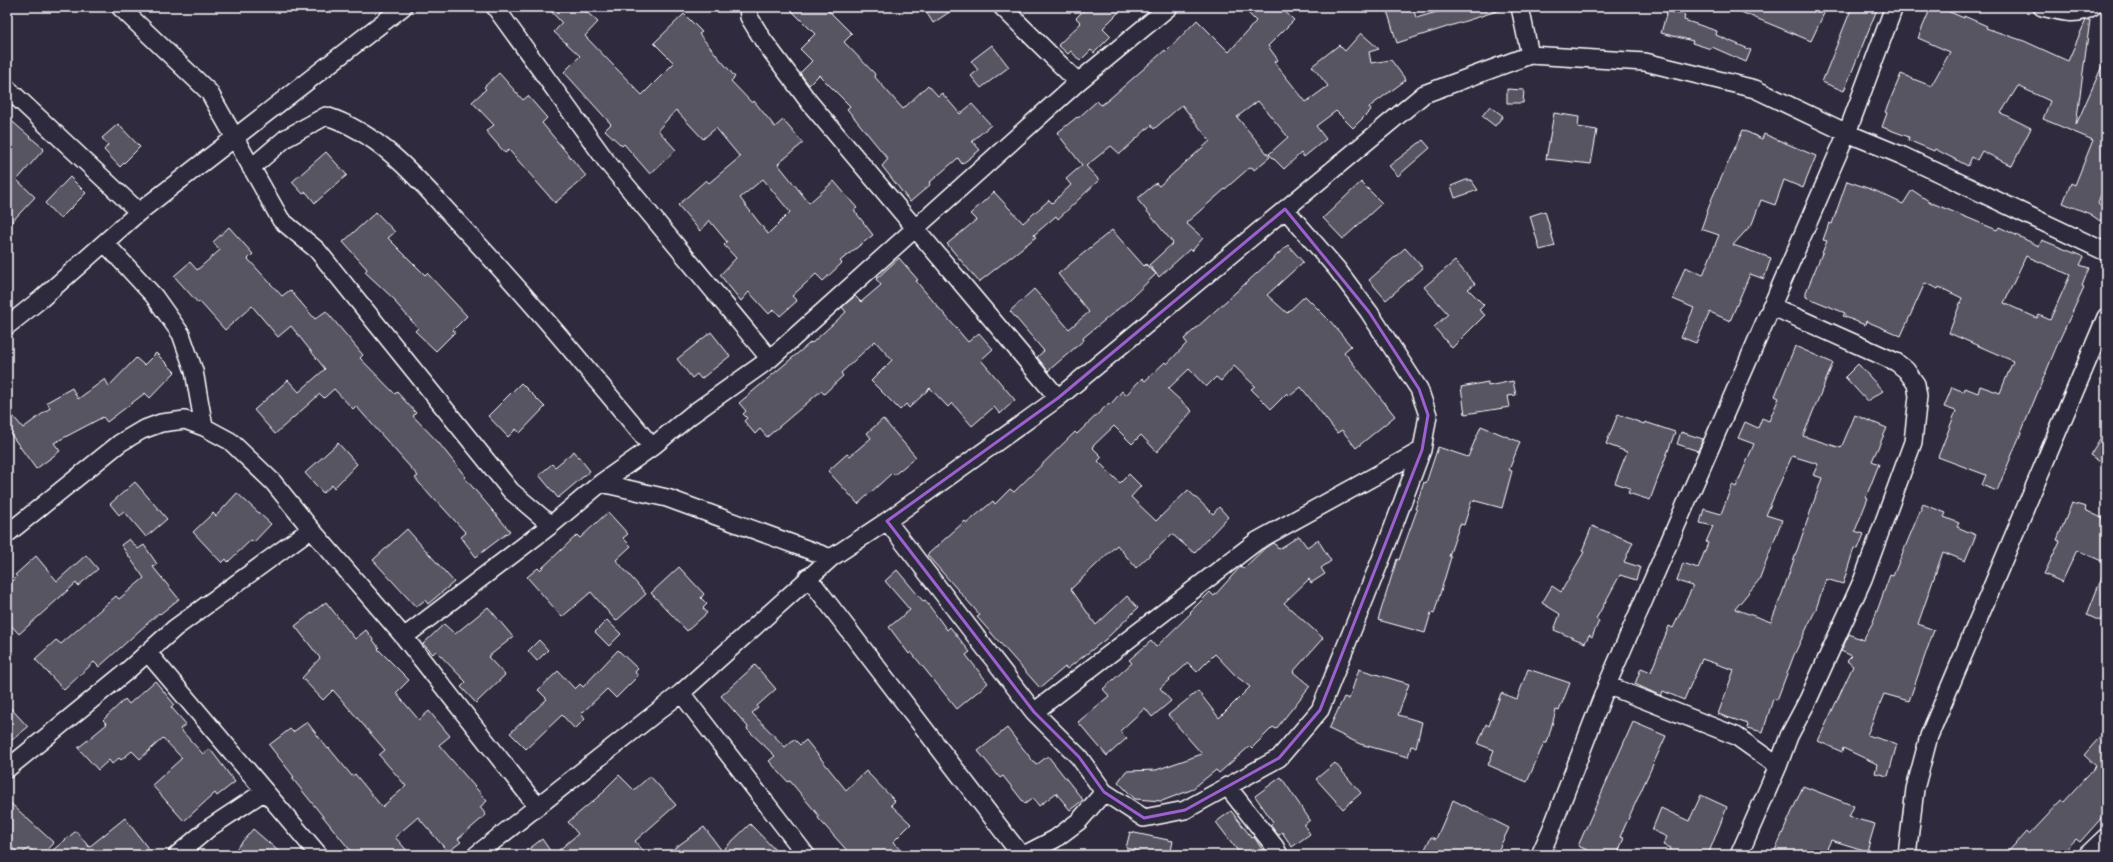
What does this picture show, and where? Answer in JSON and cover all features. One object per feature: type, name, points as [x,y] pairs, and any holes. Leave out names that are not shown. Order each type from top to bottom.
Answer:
[{"type":"street","points":[[120,7],[209,92],[281,220],[317,250],[511,491],[551,525]]},
{"type":"street","points":[[7,326],[41,299],[139,212],[235,139],[403,7]]},
{"type":"street","points":[[495,7],[607,162],[770,359]]},
{"type":"street","points":[[1002,7],[1078,82]]},
{"type":"street","points":[[404,637],[551,525],[601,483],[652,447],[691,415],[770,359],[1078,82],[1169,7]]},
{"type":"street","points":[[1520,7],[1530,55]]},
{"type":"street","points":[[1540,855],[1607,686],[1847,133],[1894,7]]},
{"type":"street","points":[[2042,7],[2071,13],[2086,11],[2092,7]]},
{"type":"street","points":[[745,10],[763,40],[809,102],[1058,398]]},
{"type":"street","points":[[476,855],[681,693],[808,577],[831,558],[887,521],[1058,398],[1424,94],[1530,55],[1645,62],[1755,89],[1847,133],[1904,156],[2106,252]]},
{"type":"street","points":[[7,88],[139,212]]},
{"type":"street","points":[[251,168],[286,138],[326,116],[344,122],[369,137],[397,160],[426,188],[498,265],[559,335],[652,447]]},
{"type":"street","points":[[887,521],[1034,712],[1079,757],[1104,792],[1144,818],[1185,810],[1279,758],[1320,710],[1385,549],[1422,450],[1428,415],[1419,389],[1369,312],[1336,269],[1285,210]]},
{"type":"street","points":[[105,243],[154,296],[181,334],[194,371],[204,427]]},
{"type":"street","points":[[1739,855],[1778,766],[1789,736],[1808,700],[1863,579],[1913,442],[1918,396],[1916,384],[1906,370],[1896,362],[1771,306]]},
{"type":"street","points":[[1907,855],[1915,789],[1929,736],[2106,317]]},
{"type":"street","points":[[7,534],[120,443],[142,430],[161,423],[185,420],[204,427],[230,441],[251,459],[273,482],[311,529],[404,637],[537,806]]},
{"type":"street","points":[[1034,712],[1257,541],[1422,450]]},
{"type":"street","points":[[601,483],[667,498],[831,558]]},
{"type":"street","points":[[7,769],[148,653],[192,614],[311,529]]},
{"type":"street","points":[[808,577],[1021,855]]},
{"type":"street","points":[[148,653],[320,855]]},
{"type":"street","points":[[1607,686],[1736,736],[1778,766]]},
{"type":"street","points":[[681,693],[806,855]]},
{"type":"street","points":[[1227,786],[1275,846],[1279,855]]},
{"type":"street","points":[[177,855],[209,828],[265,791]]},
{"type":"street","points":[[1024,855],[1055,839],[1079,821],[1104,792]]},
{"type":"street","points":[[2087,855],[2106,837]]},
{"type":"highlighted area","points":[[1285,209],[1369,312],[1419,389],[1428,415],[1422,450],[1320,710],[1279,758],[1185,810],[1144,818],[1104,792],[1079,757],[1034,712],[887,521],[1058,398]]},
{"type":"building","points":[[547,7],[581,7],[598,22],[585,36],[642,95],[674,63],[654,43],[684,14],[702,32],[699,34],[735,77],[731,81],[752,103],[754,101],[775,127],[783,120],[803,143],[778,164],[809,203],[834,181],[857,208],[854,210],[873,235],[840,261],[842,263],[823,281],[816,274],[792,296],[797,301],[780,316],[774,309],[769,314],[749,292],[741,301],[720,275],[736,258],[724,245],[727,242],[709,220],[700,231],[678,205],[706,180],[709,183],[740,157],[716,128],[703,139],[676,110],[658,130],[676,150],[650,174],[624,144],[622,146],[605,130],[611,124],[564,72],[580,56],[554,32],[562,23]],"holes":[[[763,179],[790,212],[768,234],[740,198]]]},
{"type":"building","points":[[788,7],[825,7],[852,34],[844,42],[875,74],[874,76],[903,109],[928,85],[938,96],[942,93],[960,114],[972,104],[991,125],[972,141],[980,150],[962,164],[958,158],[910,202],[882,166],[888,159],[847,109],[850,106],[819,75],[809,85],[800,73],[812,61],[800,49],[815,34]]},
{"type":"building","points":[[923,7],[957,7],[933,23]]},
{"type":"building","points":[[1087,7],[1124,7],[1103,28],[1111,36],[1094,53],[1091,50],[1080,61],[1071,51],[1068,54],[1058,45],[1081,23],[1076,18]]},
{"type":"building","points":[[1242,7],[1280,7],[1294,20],[1268,46],[1278,60],[1274,62],[1306,102],[1328,86],[1312,66],[1339,45],[1345,51],[1361,33],[1379,49],[1369,52],[1371,63],[1391,60],[1406,80],[1369,107],[1371,110],[1353,128],[1336,111],[1316,126],[1326,139],[1304,157],[1301,153],[1284,169],[1269,154],[1288,137],[1258,101],[1237,117],[1270,157],[1254,170],[1252,167],[1248,169],[1186,223],[1203,238],[1192,251],[1190,249],[1159,277],[1149,265],[1173,243],[1137,199],[1156,183],[1159,186],[1210,141],[1182,105],[1154,129],[1151,125],[1120,154],[1111,146],[1086,166],[1099,180],[1058,219],[1056,216],[1034,235],[1036,237],[979,282],[947,244],[976,220],[970,214],[994,192],[1023,223],[1049,200],[1052,203],[1071,185],[1066,179],[1082,165],[1057,133],[1077,117],[1078,118],[1097,101],[1101,105],[1107,101],[1165,50],[1166,52],[1197,20],[1229,52],[1256,21]]},
{"type":"building","points":[[1386,7],[1413,7],[1416,18],[1447,9],[1446,7],[1499,7],[1500,10],[1397,43]]},
{"type":"building","points":[[1729,7],[1827,7],[1811,41]]},
{"type":"building","points":[[1852,7],[1878,7],[1844,91],[1822,82]]},
{"type":"building","points":[[1931,7],[1938,7],[1964,18],[1964,16],[1987,26],[1986,28],[2024,41],[2068,61],[2086,20],[2090,20],[2076,125],[2106,57],[2106,179],[2098,203],[2106,209],[2106,212],[2100,221],[2090,214],[2063,203],[2071,183],[2075,185],[2093,140],[2043,119],[2050,101],[2018,86],[2001,113],[2031,128],[2012,166],[1982,151],[1977,160],[1972,157],[1968,166],[1935,149],[1934,151],[1908,140],[1909,137],[1882,127],[1887,113],[1885,112],[1901,74],[1931,86],[1950,52],[1918,38]]},
{"type":"building","points":[[1667,11],[1685,15],[1684,20],[1717,31],[1716,35],[1751,50],[1746,62],[1712,47],[1711,49],[1692,43],[1693,41],[1661,33]]},
{"type":"building","points":[[992,45],[1009,67],[981,88],[971,76],[978,70],[971,61]]},
{"type":"building","points":[[499,73],[523,100],[528,96],[547,118],[542,123],[586,176],[555,203],[509,150],[505,153],[486,131],[494,125],[472,102],[486,89],[484,87]]},
{"type":"building","points":[[1507,89],[1524,90],[1523,103],[1507,103]]},
{"type":"building","points":[[1490,106],[1503,116],[1495,126],[1482,116]]},
{"type":"building","points":[[1554,113],[1579,117],[1578,127],[1597,130],[1591,164],[1546,159]]},
{"type":"building","points":[[7,117],[44,149],[17,180],[35,197],[7,227]]},
{"type":"building","points":[[118,124],[140,147],[120,167],[104,150],[108,145],[102,138]]},
{"type":"building","points":[[1743,130],[1762,139],[1764,134],[1816,156],[1803,188],[1784,180],[1775,205],[1761,200],[1752,224],[1733,245],[1771,258],[1764,279],[1750,274],[1730,321],[1710,312],[1696,343],[1681,337],[1694,308],[1673,299],[1685,267],[1703,275],[1719,235],[1701,229],[1712,198]]},
{"type":"building","points":[[1423,140],[1430,148],[1398,176],[1389,166]]},
{"type":"building","points":[[326,152],[347,175],[315,203],[306,192],[303,194],[292,182]]},
{"type":"building","points":[[70,177],[86,193],[60,219],[45,203]]},
{"type":"building","points":[[1466,180],[1471,180],[1478,190],[1455,198],[1451,186]]},
{"type":"building","points":[[1847,181],[1876,191],[1903,204],[1912,190],[1932,203],[1997,230],[1999,227],[2039,246],[2042,240],[2084,257],[2080,265],[2089,268],[2082,286],[2084,287],[2058,343],[1997,491],[1982,485],[1986,475],[1938,457],[1956,411],[1944,407],[1952,387],[1964,392],[1965,388],[1978,393],[1980,386],[2000,393],[2013,361],[1949,333],[1962,298],[1939,287],[1938,289],[1925,283],[1901,336],[1866,321],[1865,325],[1843,316],[1845,313],[1806,297],[1806,292],[1827,241],[1823,240],[1829,223],[1832,224]],"holes":[[[2026,256],[2070,275],[2050,320],[2039,315],[2037,318],[2004,303]]]},
{"type":"building","points":[[1361,182],[1382,203],[1343,239],[1323,218]]},
{"type":"building","points":[[1545,211],[1555,246],[1540,250],[1530,216]]},
{"type":"building","points":[[376,212],[395,232],[388,238],[425,275],[427,273],[467,316],[453,330],[455,332],[436,351],[415,331],[418,328],[395,302],[396,301],[365,272],[367,269],[343,242]]},
{"type":"building","points":[[229,227],[253,254],[248,259],[282,296],[290,290],[315,319],[326,311],[363,355],[360,358],[395,394],[397,392],[416,413],[413,416],[438,442],[465,476],[464,477],[510,531],[476,557],[461,537],[466,533],[415,478],[418,476],[356,406],[353,409],[334,389],[324,398],[320,394],[275,434],[254,410],[288,380],[299,392],[325,369],[291,326],[278,337],[252,306],[225,330],[174,276],[190,262],[197,270],[220,250],[213,242]]},
{"type":"building","points":[[1112,230],[1144,266],[1146,264],[1156,274],[1129,300],[1083,338],[1084,340],[1048,371],[1037,357],[1044,351],[1010,311],[1034,289],[1069,329],[1089,312],[1058,274]]},
{"type":"building","points":[[1288,245],[1303,262],[1267,295],[1287,313],[1305,296],[1331,322],[1351,346],[1344,352],[1395,416],[1356,448],[1342,430],[1337,433],[1301,387],[1290,396],[1287,393],[1271,409],[1251,389],[1255,386],[1234,366],[1221,381],[1216,377],[1206,387],[1189,369],[1168,389],[1192,411],[1157,452],[1141,435],[1132,444],[1114,426],[1092,447],[1102,457],[1098,461],[1120,483],[1129,474],[1141,486],[1131,497],[1156,521],[1188,490],[1213,514],[1219,507],[1228,517],[1194,553],[1172,534],[1136,568],[1117,545],[1071,589],[1096,625],[1127,596],[1138,608],[1106,639],[1067,669],[1065,667],[1040,688],[977,617],[980,615],[927,555],[965,521],[967,523],[993,501],[995,504],[1010,489],[1014,492],[1075,432],[1077,434],[1109,403],[1110,405],[1122,391],[1126,395],[1142,378],[1145,381],[1165,362],[1167,364],[1187,343],[1184,339]]},
{"type":"building","points":[[1405,248],[1423,268],[1386,300],[1369,280]]},
{"type":"building","points":[[899,258],[918,280],[916,281],[968,342],[979,333],[993,349],[981,360],[1015,400],[1000,414],[994,407],[972,426],[952,403],[948,407],[930,388],[909,408],[906,404],[900,410],[871,381],[892,360],[875,341],[841,373],[843,376],[824,394],[821,391],[767,437],[760,429],[755,434],[744,421],[747,418],[743,414],[746,411],[739,403],[811,342],[812,343],[846,312],[842,307],[855,296],[861,302],[881,285],[876,279]]},
{"type":"building","points":[[1455,261],[1475,284],[1468,289],[1484,305],[1479,310],[1485,315],[1452,348],[1434,327],[1448,314],[1424,287]]},
{"type":"building","points":[[711,332],[730,356],[701,379],[697,374],[692,378],[677,359]]},
{"type":"building","points":[[1795,346],[1833,363],[1803,436],[1841,448],[1855,415],[1887,428],[1872,461],[1879,464],[1855,531],[1864,534],[1858,549],[1854,548],[1843,584],[1826,579],[1816,609],[1794,655],[1777,700],[1773,699],[1763,732],[1747,728],[1748,724],[1718,714],[1734,670],[1702,659],[1684,700],[1663,691],[1661,696],[1635,684],[1641,668],[1651,672],[1669,626],[1673,628],[1693,586],[1677,581],[1683,563],[1698,568],[1708,543],[1706,542],[1713,526],[1700,523],[1704,509],[1721,514],[1732,485],[1736,487],[1754,444],[1738,438],[1745,422],[1758,428],[1762,418],[1769,421],[1779,398],[1775,396]],"holes":[[[1792,456],[1818,464],[1813,475],[1822,478],[1771,622],[1735,609],[1759,580],[1782,520],[1766,515]]]},
{"type":"building","points":[[156,353],[175,372],[150,398],[145,393],[107,422],[103,417],[54,443],[60,451],[36,469],[7,429],[7,409],[23,428],[50,408],[47,402],[72,388],[78,399],[105,379],[109,386],[136,358],[144,365]]},
{"type":"building","points":[[1858,364],[1883,391],[1867,401],[1845,377]]},
{"type":"building","points":[[1513,381],[1516,395],[1508,396],[1510,407],[1465,414],[1461,387],[1488,382],[1488,386]]},
{"type":"building","points":[[521,383],[545,407],[520,433],[516,429],[508,437],[488,416]]},
{"type":"building","points":[[1618,414],[1644,424],[1645,422],[1675,432],[1650,500],[1628,493],[1630,488],[1615,483],[1627,452],[1606,444]]},
{"type":"building","points":[[883,419],[916,457],[894,475],[892,473],[858,504],[828,471],[847,454],[850,456],[871,438],[867,433]]},
{"type":"building","points":[[1481,426],[1520,442],[1509,470],[1512,471],[1502,508],[1472,500],[1464,525],[1460,524],[1449,556],[1451,557],[1434,614],[1431,613],[1425,633],[1378,620],[1397,559],[1399,560],[1417,510],[1415,509],[1424,482],[1426,483],[1438,447],[1468,457]]},
{"type":"building","points":[[2106,429],[2106,466],[2090,455]]},
{"type":"building","points":[[1681,432],[1703,439],[1698,451],[1677,444]]},
{"type":"building","points":[[338,443],[357,464],[334,488],[332,485],[323,493],[305,473]]},
{"type":"building","points":[[574,451],[590,471],[558,498],[539,475],[552,464],[555,467]]},
{"type":"building","points":[[135,482],[167,519],[146,537],[124,511],[119,515],[110,504]]},
{"type":"building","points":[[237,493],[271,524],[254,542],[251,540],[228,562],[226,559],[222,563],[193,532],[213,513],[216,516]]},
{"type":"building","points":[[2072,503],[2086,507],[2085,510],[2106,520],[2106,563],[2077,550],[2062,582],[2044,574],[2060,541],[2057,540]]},
{"type":"building","points":[[1923,504],[1946,513],[1944,517],[1959,523],[1957,527],[1976,535],[1965,561],[1943,552],[1918,624],[1934,630],[1909,701],[1884,694],[1867,735],[1897,744],[1888,776],[1875,773],[1877,764],[1843,748],[1842,752],[1818,741],[1853,666],[1847,661],[1852,656],[1841,651],[1849,634],[1863,640],[1873,622],[1890,575],[1893,576]]},
{"type":"building","points":[[608,512],[628,534],[623,538],[631,546],[616,560],[646,594],[616,621],[591,592],[562,617],[527,577],[538,568],[540,570],[577,535],[580,538]]},
{"type":"building","points":[[1592,526],[1633,542],[1624,562],[1640,567],[1636,580],[1620,575],[1596,619],[1599,621],[1592,637],[1589,635],[1585,643],[1554,630],[1560,614],[1542,603],[1552,586],[1561,592],[1584,552],[1582,551]]},
{"type":"building","points":[[407,529],[454,582],[428,604],[425,600],[416,607],[373,560]]},
{"type":"building","points":[[1299,536],[1307,547],[1318,540],[1331,561],[1321,568],[1325,574],[1311,583],[1309,579],[1284,603],[1323,638],[1293,672],[1310,686],[1276,729],[1273,727],[1252,748],[1250,746],[1219,773],[1216,770],[1191,790],[1162,801],[1135,799],[1118,782],[1126,771],[1156,770],[1202,754],[1168,715],[1198,691],[1219,718],[1250,687],[1236,676],[1215,654],[1197,672],[1188,663],[1160,688],[1171,701],[1152,717],[1145,708],[1120,731],[1127,738],[1107,756],[1078,722],[1109,696],[1103,689],[1132,663],[1129,660],[1151,641],[1156,647],[1210,592],[1214,596],[1241,566],[1243,569],[1266,547],[1274,543],[1279,549]]},
{"type":"building","points":[[129,539],[138,549],[144,545],[157,564],[153,567],[179,599],[160,614],[159,613],[99,667],[94,662],[64,690],[35,659],[56,640],[61,644],[116,596],[119,599],[144,578],[121,545]]},
{"type":"building","points":[[86,555],[98,569],[78,586],[76,583],[19,634],[7,621],[7,586],[17,577],[15,575],[36,556],[57,581]]},
{"type":"building","points":[[679,567],[704,594],[701,598],[707,604],[703,608],[707,613],[687,631],[651,593]]},
{"type":"building","points":[[2105,569],[2106,606],[2100,621],[2087,615]]},
{"type":"building","points":[[897,570],[923,601],[925,600],[947,630],[950,627],[970,652],[966,655],[988,683],[957,709],[911,652],[909,654],[889,627],[910,610],[885,581]]},
{"type":"building","points":[[326,602],[355,639],[366,630],[379,648],[378,649],[409,680],[396,693],[419,720],[429,711],[450,736],[439,745],[487,801],[480,807],[486,815],[458,839],[461,842],[448,852],[418,817],[395,837],[411,855],[354,855],[292,778],[294,777],[269,745],[290,729],[293,732],[307,722],[328,749],[329,748],[352,776],[355,774],[382,807],[406,786],[379,755],[385,750],[333,690],[323,700],[302,678],[320,658],[295,626]]},
{"type":"building","points":[[488,607],[513,637],[488,657],[505,675],[476,703],[461,687],[466,682],[436,651],[433,654],[423,644],[444,624],[455,634]]},
{"type":"building","points":[[607,620],[621,634],[609,646],[595,632]]},
{"type":"building","points":[[539,640],[548,650],[537,661],[528,651]]},
{"type":"building","points":[[618,650],[638,669],[635,672],[638,676],[616,698],[607,689],[581,714],[585,719],[575,729],[562,715],[526,749],[510,733],[547,699],[538,690],[558,671],[575,689],[580,684],[583,687]]},
{"type":"building","points":[[755,665],[776,689],[757,706],[758,708],[752,713],[785,747],[794,739],[800,745],[806,740],[846,790],[866,771],[895,801],[891,805],[911,824],[893,842],[905,855],[851,855],[818,818],[819,816],[790,781],[788,782],[769,761],[775,756],[747,729],[748,727],[721,696]]},
{"type":"building","points":[[1359,669],[1409,684],[1398,715],[1422,722],[1416,747],[1411,746],[1408,757],[1360,744],[1329,729],[1344,697],[1349,699]]},
{"type":"building","points":[[1528,669],[1570,683],[1559,711],[1556,710],[1547,743],[1544,743],[1527,782],[1488,765],[1494,750],[1478,744],[1486,724],[1489,726],[1501,693],[1517,699]]},
{"type":"building","points":[[155,681],[174,704],[171,707],[186,724],[180,729],[203,754],[210,749],[235,782],[217,796],[215,793],[184,821],[152,785],[182,758],[163,738],[140,759],[132,751],[121,760],[119,758],[112,764],[109,760],[98,770],[78,748],[107,724],[103,720],[125,699],[129,704]]},
{"type":"building","points":[[7,704],[28,727],[7,744]]},
{"type":"building","points":[[1633,722],[1666,736],[1620,837],[1624,838],[1617,855],[1599,855],[1578,846]]},
{"type":"building","points":[[1007,728],[1036,765],[1048,756],[1083,800],[1070,810],[1056,793],[1039,806],[1033,798],[1025,804],[1003,776],[1000,778],[978,751]]},
{"type":"building","points":[[2106,730],[2106,813],[2080,842],[2076,839],[2061,855],[2005,855],[2026,832],[2029,835],[2062,800],[2064,801],[2096,766],[2084,755]]},
{"type":"building","points":[[1335,763],[1361,793],[1343,809],[1316,779]]},
{"type":"building","points":[[619,775],[634,790],[650,776],[676,805],[635,841],[647,855],[553,855],[578,834],[568,822],[605,791],[604,790]]},
{"type":"building","points":[[1281,777],[1310,820],[1304,825],[1310,834],[1292,847],[1282,832],[1278,835],[1270,825],[1273,822],[1255,796]]},
{"type":"building","points":[[1803,786],[1854,806],[1849,817],[1875,824],[1867,851],[1831,840],[1824,855],[1773,855]]},
{"type":"building","points":[[1701,795],[1727,807],[1708,855],[1680,855],[1670,851],[1671,848],[1663,845],[1667,837],[1652,830],[1661,808],[1689,821]]},
{"type":"building","points":[[7,800],[54,843],[43,855],[37,855],[29,848],[20,855],[7,843]]},
{"type":"building","points":[[1453,800],[1509,828],[1496,855],[1422,855],[1431,837],[1436,839]]},
{"type":"building","points":[[1231,811],[1252,838],[1254,837],[1266,855],[1241,855],[1216,822]]},
{"type":"building","points":[[125,818],[153,855],[47,855],[76,831],[89,847]]},
{"type":"building","points":[[750,824],[780,855],[665,855],[704,827],[722,851]]},
{"type":"building","points":[[253,829],[283,855],[231,855]]},
{"type":"building","points":[[1130,832],[1173,841],[1170,855],[1135,855],[1136,850],[1126,848]]},
{"type":"building","points":[[542,839],[553,855],[521,855]]}]
